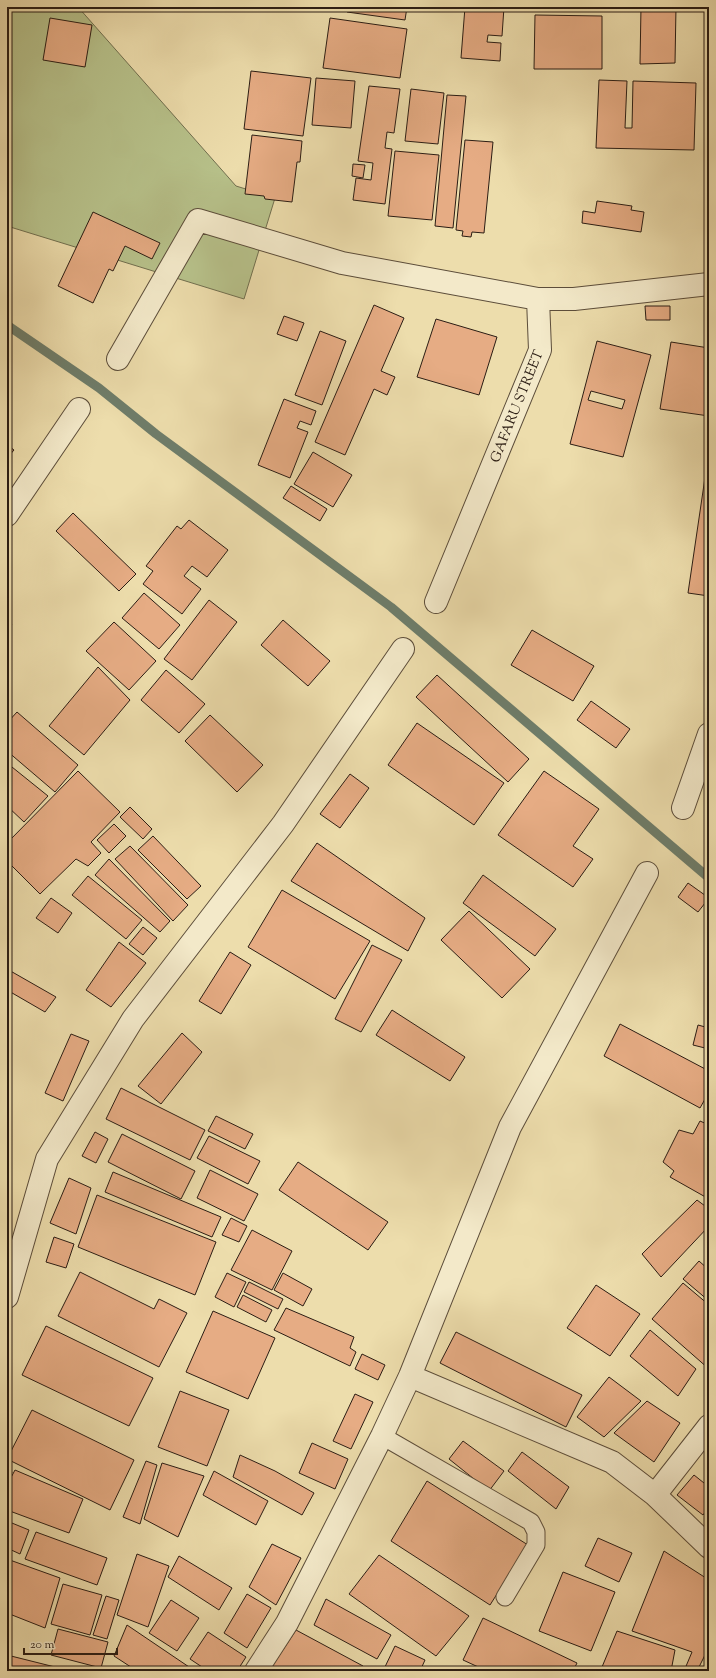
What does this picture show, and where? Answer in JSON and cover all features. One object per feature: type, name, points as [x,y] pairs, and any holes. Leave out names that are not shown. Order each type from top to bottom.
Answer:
[{"type":"street","points":[[118,359],[198,220],[342,264],[538,299],[574,298],[709,284]]},
{"type":"street","name":"GAFARU STREET","points":[[436,602],[540,350],[538,299]]},
{"type":"street","points":[[7,515],[79,409]]},
{"type":"street","points":[[7,1298],[48,1158],[133,1019],[283,824],[403,650]]},
{"type":"street","points":[[683,808],[709,734]]},
{"type":"street","points":[[256,1671],[287,1623],[382,1436],[410,1376],[510,1127],[647,873]]},
{"type":"street","points":[[410,1376],[612,1462],[656,1495],[709,1547]]},
{"type":"street","points":[[656,1495],[709,1426]]},
{"type":"lane","points":[[382,1436],[531,1522],[536,1532],[536,1545],[505,1597]]},
{"type":"green space","points":[[7,7],[78,7],[236,186],[275,198],[244,299],[7,226]]},
{"type":"building","points":[[348,7],[407,7],[405,20],[347,12]]},
{"type":"building","points":[[465,7],[504,7],[502,36],[488,35],[487,42],[501,43],[500,61],[461,58]]},
{"type":"building","points":[[641,7],[676,7],[675,63],[640,64]]},
{"type":"building","points":[[535,15],[602,16],[602,69],[534,69]]},
{"type":"building","points":[[50,18],[92,25],[85,67],[43,60]]},
{"type":"building","points":[[330,18],[407,29],[400,78],[323,68]]},
{"type":"building","points":[[251,71],[311,78],[303,136],[244,129]]},
{"type":"building","points":[[316,78],[355,81],[351,128],[312,125]]},
{"type":"building","points":[[599,80],[627,81],[625,128],[632,128],[633,81],[696,83],[694,150],[596,148]]},
{"type":"building","points":[[369,86],[400,89],[394,133],[387,132],[385,148],[392,149],[385,204],[353,200],[356,178],[371,180],[373,163],[358,161]]},
{"type":"building","points":[[411,89],[444,93],[438,144],[405,141]]},
{"type":"building","points":[[447,95],[466,96],[453,228],[435,226]]},
{"type":"building","points":[[252,135],[302,141],[300,162],[297,162],[292,202],[265,199],[264,196],[245,194]]},
{"type":"building","points":[[465,140],[493,142],[484,233],[472,232],[471,237],[462,236],[463,231],[456,230]]},
{"type":"building","points":[[395,151],[439,155],[432,220],[388,216]]},
{"type":"building","points":[[353,164],[365,165],[363,178],[352,176]]},
{"type":"building","points":[[597,201],[632,206],[631,210],[644,212],[641,232],[582,223],[583,211],[595,213]]},
{"type":"building","points":[[93,212],[160,243],[152,259],[125,246],[113,271],[109,269],[93,303],[58,286]]},
{"type":"building","points":[[374,305],[404,318],[381,371],[395,377],[387,395],[374,389],[345,455],[315,442]]},
{"type":"building","points":[[645,306],[670,306],[670,320],[646,320]]},
{"type":"building","points":[[284,316],[304,323],[297,341],[277,334]]},
{"type":"building","points":[[436,319],[497,337],[479,395],[417,377]]},
{"type":"building","points":[[320,331],[346,341],[322,405],[295,395]]},
{"type":"building","points":[[597,341],[651,355],[623,457],[570,444]],"holes":[[[591,391],[625,400],[622,409],[588,400]]]},
{"type":"building","points":[[671,342],[709,348],[709,416],[660,409]]},
{"type":"building","points":[[284,399],[316,411],[311,425],[300,421],[297,428],[308,432],[290,478],[258,465]]},
{"type":"building","points":[[7,445],[14,450],[7,458]]},
{"type":"building","points":[[313,452],[352,475],[333,507],[294,484]]},
{"type":"building","points":[[707,464],[709,465],[709,596],[688,593]]},
{"type":"building","points":[[291,486],[327,509],[320,521],[283,498]]},
{"type":"building","points":[[73,513],[136,574],[119,591],[56,531]]},
{"type":"building","points":[[189,520],[228,550],[207,577],[192,566],[184,576],[201,589],[182,614],[143,584],[153,571],[146,566],[177,526],[181,529]]},
{"type":"building","points":[[144,593],[180,625],[159,649],[122,618]]},
{"type":"building","points":[[209,600],[237,622],[192,680],[164,659]]},
{"type":"building","points":[[283,620],[330,661],[308,686],[261,645]]},
{"type":"building","points":[[7,621],[12,624],[7,630]]},
{"type":"building","points":[[114,622],[156,661],[129,690],[86,651]]},
{"type":"building","points":[[532,630],[594,666],[573,701],[511,665]]},
{"type":"building","points":[[98,667],[130,700],[84,755],[49,726]]},
{"type":"building","points":[[166,670],[205,704],[179,733],[141,700]]},
{"type":"building","points":[[437,675],[529,759],[508,782],[416,697]]},
{"type":"building","points":[[591,701],[630,729],[616,748],[577,720]]},
{"type":"building","points":[[17,712],[78,765],[55,792],[7,751],[7,723]]},
{"type":"building","points":[[210,715],[263,765],[237,792],[185,741]]},
{"type":"building","points":[[417,723],[504,783],[474,825],[388,765]]},
{"type":"building","points":[[7,763],[48,796],[24,822],[7,806]]},
{"type":"building","points":[[78,771],[120,812],[91,842],[101,853],[88,866],[76,859],[40,894],[7,861],[7,843]]},
{"type":"building","points":[[544,771],[599,809],[573,846],[593,859],[573,887],[498,835]]},
{"type":"building","points":[[350,774],[369,788],[340,828],[320,814]]},
{"type":"building","points":[[130,807],[152,829],[143,839],[120,817]]},
{"type":"building","points":[[114,824],[126,836],[109,853],[97,840]]},
{"type":"building","points":[[153,836],[201,886],[187,899],[138,850]]},
{"type":"building","points":[[317,843],[425,918],[408,951],[291,881]]},
{"type":"building","points":[[130,846],[188,905],[173,921],[115,859]]},
{"type":"building","points":[[109,859],[170,921],[160,932],[95,875]]},
{"type":"building","points":[[483,875],[556,929],[535,956],[463,903]]},
{"type":"building","points":[[88,876],[142,920],[126,939],[72,895]]},
{"type":"building","points":[[688,883],[709,898],[698,912],[678,897]]},
{"type":"building","points":[[282,890],[370,941],[335,999],[248,947]]},
{"type":"building","points":[[51,898],[72,913],[58,933],[36,918]]},
{"type":"building","points":[[469,911],[530,969],[502,998],[441,940]]},
{"type":"building","points":[[143,927],[157,938],[143,955],[129,944]]},
{"type":"building","points":[[119,942],[146,963],[111,1007],[86,990]]},
{"type":"building","points":[[372,945],[402,960],[361,1032],[335,1019]]},
{"type":"building","points":[[230,952],[251,965],[221,1014],[199,1001]]},
{"type":"building","points":[[7,969],[56,997],[45,1012],[7,990]]},
{"type":"building","points":[[392,1010],[465,1057],[450,1081],[376,1035]]},
{"type":"building","points":[[620,1024],[709,1071],[709,1092],[700,1108],[604,1056]]},
{"type":"building","points":[[698,1025],[709,1028],[709,1049],[693,1045]]},
{"type":"building","points":[[182,1033],[202,1052],[161,1104],[138,1086]]},
{"type":"building","points":[[71,1034],[89,1041],[63,1101],[45,1093]]},
{"type":"building","points":[[121,1088],[205,1130],[190,1160],[106,1119]]},
{"type":"building","points":[[216,1116],[253,1134],[245,1149],[208,1131]]},
{"type":"building","points":[[700,1121],[709,1125],[709,1199],[670,1177],[674,1171],[663,1162],[679,1130],[693,1134]]},
{"type":"building","points":[[95,1132],[108,1139],[96,1163],[82,1156]]},
{"type":"building","points":[[122,1134],[195,1171],[181,1199],[108,1162]]},
{"type":"building","points":[[209,1136],[260,1161],[248,1184],[197,1158]]},
{"type":"building","points":[[298,1162],[388,1222],[368,1250],[279,1190]]},
{"type":"building","points":[[210,1170],[258,1194],[244,1221],[197,1198]]},
{"type":"building","points":[[113,1172],[221,1217],[212,1237],[105,1192]]},
{"type":"building","points":[[69,1178],[91,1188],[76,1234],[50,1223]]},
{"type":"building","points":[[97,1195],[216,1242],[195,1295],[78,1247]]},
{"type":"building","points":[[697,1200],[709,1209],[709,1226],[661,1277],[642,1254]]},
{"type":"building","points":[[231,1218],[247,1226],[239,1242],[222,1235]]},
{"type":"building","points":[[252,1230],[292,1251],[272,1290],[231,1270]]},
{"type":"building","points":[[54,1237],[74,1244],[66,1268],[46,1262]]},
{"type":"building","points":[[699,1261],[709,1270],[709,1301],[683,1279]]},
{"type":"building","points":[[80,1272],[154,1309],[159,1299],[187,1313],[159,1367],[58,1316]]},
{"type":"building","points":[[227,1273],[246,1282],[234,1307],[215,1297]]},
{"type":"building","points":[[283,1273],[312,1289],[303,1306],[274,1290]]},
{"type":"building","points":[[249,1282],[283,1299],[278,1309],[244,1292]]},
{"type":"building","points":[[683,1283],[709,1305],[709,1369],[652,1319]]},
{"type":"building","points":[[596,1285],[640,1314],[610,1356],[567,1328]]},
{"type":"building","points":[[243,1295],[272,1310],[266,1322],[237,1307]]},
{"type":"building","points":[[286,1308],[354,1337],[350,1348],[356,1352],[350,1366],[274,1330]]},
{"type":"building","points":[[213,1311],[275,1338],[248,1399],[186,1372]]},
{"type":"building","points":[[46,1326],[153,1378],[129,1426],[22,1375]]},
{"type":"building","points":[[650,1330],[696,1369],[678,1396],[630,1356]]},
{"type":"building","points":[[456,1332],[582,1395],[566,1427],[440,1363]]},
{"type":"building","points":[[362,1354],[385,1365],[378,1380],[355,1369]]},
{"type":"building","points":[[609,1377],[641,1401],[604,1437],[577,1417]]},
{"type":"building","points":[[180,1391],[229,1410],[207,1466],[158,1447]]},
{"type":"building","points":[[355,1394],[373,1402],[351,1449],[333,1441]]},
{"type":"building","points":[[647,1401],[680,1423],[654,1462],[614,1433]]},
{"type":"building","points":[[32,1410],[134,1460],[110,1510],[7,1459]]},
{"type":"building","points":[[463,1441],[504,1471],[489,1491],[449,1459]]},
{"type":"building","points":[[312,1443],[348,1459],[335,1489],[299,1473]]},
{"type":"building","points":[[522,1452],[569,1487],[556,1509],[508,1471]]},
{"type":"building","points":[[240,1455],[275,1471],[314,1493],[302,1515],[233,1477]]},
{"type":"building","points":[[146,1461],[157,1465],[140,1524],[123,1517]]},
{"type":"building","points":[[162,1463],[204,1476],[178,1537],[144,1519]]},
{"type":"building","points":[[7,1470],[12,1472],[7,1482]]},
{"type":"building","points":[[15,1470],[83,1499],[69,1533],[7,1510],[7,1485]]},
{"type":"building","points":[[214,1471],[268,1501],[256,1525],[203,1495]]},
{"type":"building","points":[[694,1475],[709,1487],[709,1507],[703,1515],[677,1495]]},
{"type":"building","points":[[427,1481],[528,1545],[490,1605],[391,1541]]},
{"type":"building","points":[[7,1521],[29,1530],[20,1554],[7,1548]]},
{"type":"building","points":[[36,1532],[107,1558],[97,1585],[25,1559]]},
{"type":"building","points":[[598,1538],[632,1553],[619,1582],[585,1566]]},
{"type":"building","points":[[272,1544],[301,1558],[276,1605],[249,1587]]},
{"type":"building","points":[[664,1551],[709,1580],[709,1647],[697,1671],[684,1671],[692,1652],[632,1631]]},
{"type":"building","points":[[137,1554],[169,1566],[148,1627],[117,1615]]},
{"type":"building","points":[[379,1555],[469,1616],[436,1656],[349,1594]]},
{"type":"building","points":[[179,1556],[232,1588],[219,1610],[168,1577]]},
{"type":"building","points":[[7,1559],[60,1578],[45,1628],[7,1613]]},
{"type":"building","points":[[563,1572],[615,1592],[591,1651],[539,1631]]},
{"type":"building","points":[[63,1584],[102,1595],[90,1635],[51,1624]]},
{"type":"building","points":[[247,1594],[271,1608],[247,1648],[224,1633]]},
{"type":"building","points":[[106,1596],[119,1600],[107,1639],[93,1635]]},
{"type":"building","points":[[326,1599],[391,1635],[377,1659],[314,1625]]},
{"type":"building","points":[[171,1600],[199,1618],[177,1651],[149,1633]]},
{"type":"building","points":[[483,1618],[577,1663],[573,1671],[487,1671],[463,1660]]},
{"type":"building","points":[[127,1625],[195,1671],[137,1671],[114,1656]]},
{"type":"building","points":[[58,1629],[108,1642],[101,1668],[51,1655]]},
{"type":"building","points":[[296,1630],[363,1666],[360,1671],[269,1671]]},
{"type":"building","points":[[617,1631],[675,1650],[671,1671],[616,1671],[602,1667]]},
{"type":"building","points":[[208,1632],[246,1657],[237,1671],[208,1671],[190,1659]]},
{"type":"building","points":[[395,1646],[425,1660],[420,1671],[383,1671]]},
{"type":"building","points":[[7,1655],[71,1671],[7,1671]]},
{"type":"building","points":[[709,1658],[709,1671],[702,1671]]},
{"type":"waterway","points":[[7,325],[99,388],[156,434],[391,607],[709,878]]}]
